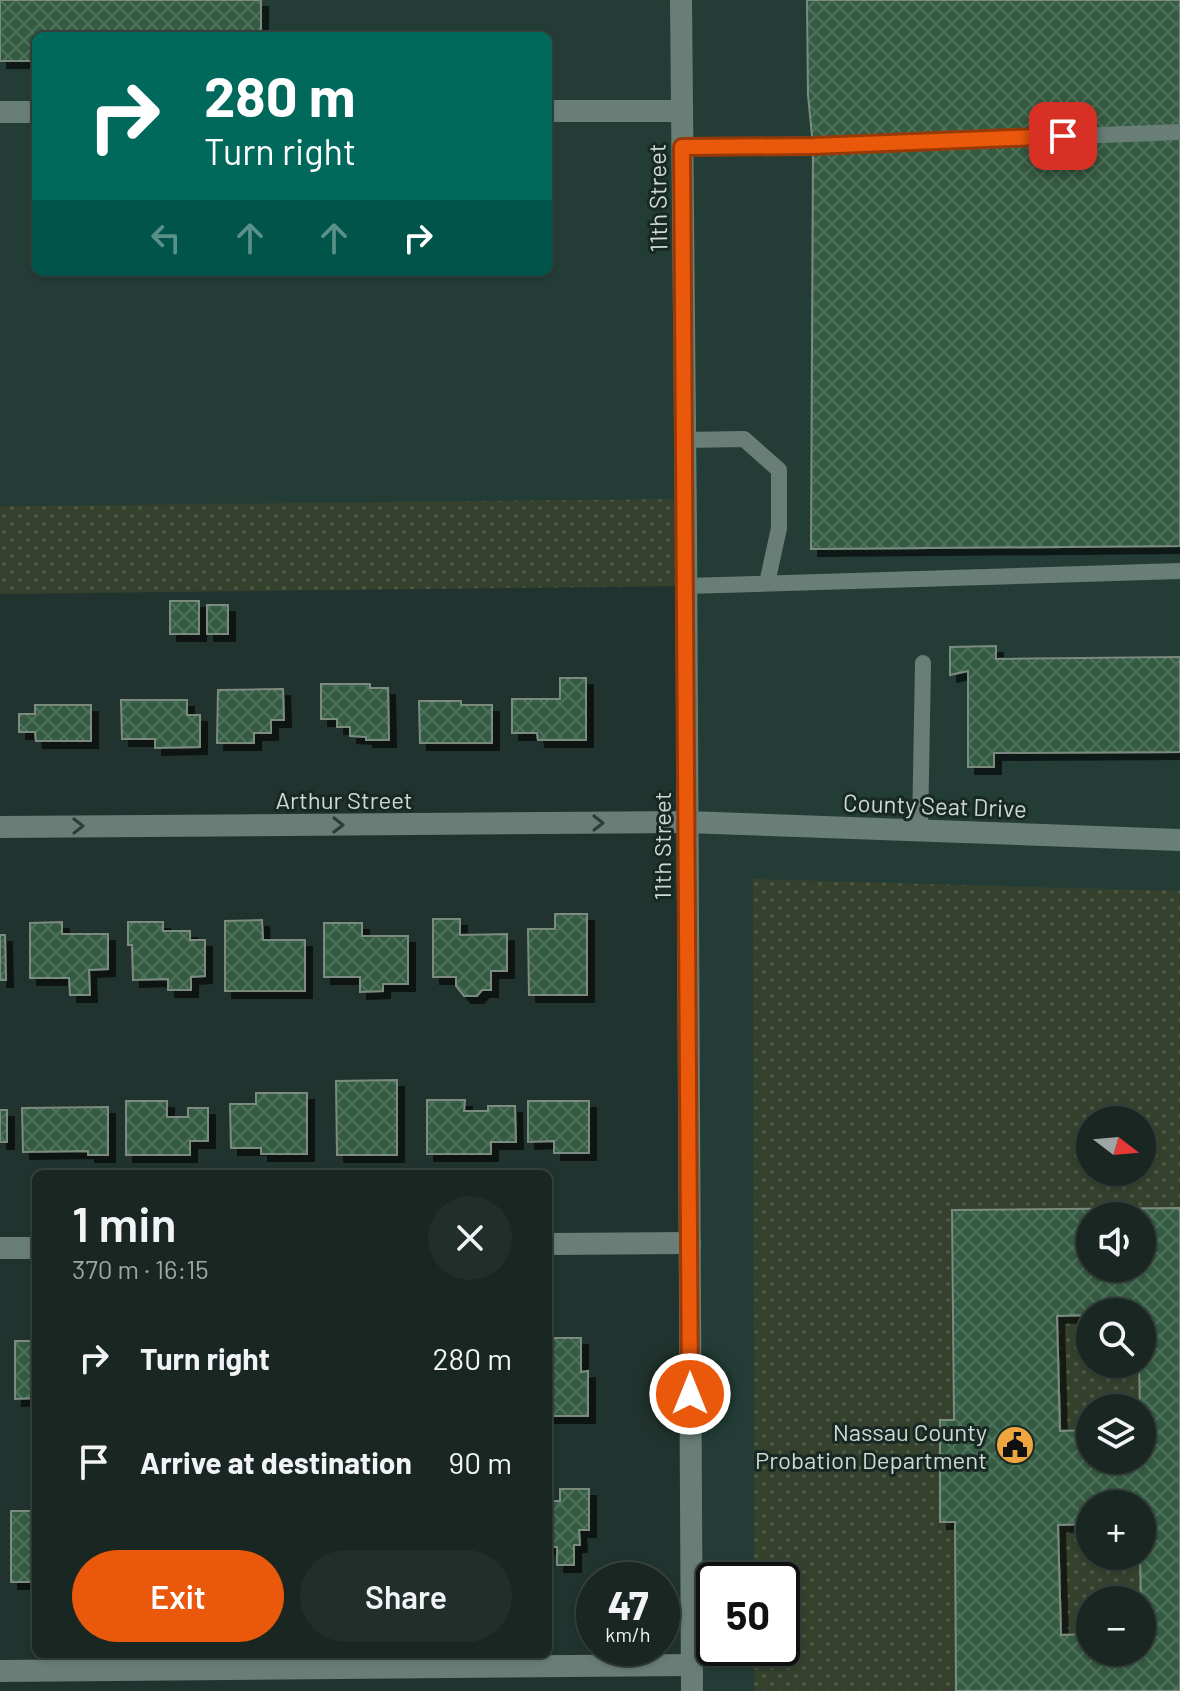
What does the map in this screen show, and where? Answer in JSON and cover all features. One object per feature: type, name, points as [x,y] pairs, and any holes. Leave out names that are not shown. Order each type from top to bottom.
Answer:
[{"type":"street","name":"11th Street","points":[[681,0],[692,1691]]},
{"type":"street","points":[[552,111],[682,111]]},
{"type":"street","points":[[0,112],[32,112]]},
{"type":"street","name":"Arthur Street","points":[[0,827],[687,822]]},
{"type":"street","name":"County Seat Drive","points":[[687,822],[1180,840]]},
{"type":"street","points":[[552,1244],[690,1243]]},
{"type":"street","points":[[0,1248],[32,1248]]},
{"type":"street","points":[[0,1671],[692,1665]]},
{"type":"lane","points":[[682,147],[813,146],[1180,132]]},
{"type":"lane","points":[[685,440],[744,439],[779,470],[779,528],[767,583]]},
{"type":"lane","points":[[686,586],[1180,571]]},
{"type":"lane","points":[[920,830],[923,663]]},
{"type":"shaded area","points":[[0,0],[1180,0],[1180,1691],[692,1691],[686,500],[0,506]]},
{"type":"shaded area","points":[[686,499],[686,586],[0,594],[0,506]]},
{"type":"shaded area","points":[[753,879],[1180,891],[1180,1691],[754,1691],[754,1666],[800,1666],[800,1562],[754,1562]]},
{"type":"building","points":[[0,0],[261,0],[261,32],[32,32],[32,61],[0,61]]},
{"type":"building","points":[[807,0],[1180,0],[1180,546],[811,549],[813,146],[808,95]]},
{"type":"building","points":[[170,601],[199,601],[199,634],[170,634]]},
{"type":"building","points":[[207,605],[228,605],[228,634],[207,634]]},
{"type":"building","points":[[996,646],[996,659],[1180,657],[1180,752],[994,753],[994,767],[968,767],[968,671],[950,675],[950,647]]},
{"type":"building","points":[[560,678],[586,678],[586,740],[538,740],[537,733],[512,733],[512,699],[560,699]]},
{"type":"building","points":[[321,684],[370,684],[370,688],[388,688],[389,740],[350,736],[350,727],[337,727],[337,719],[321,719]]},
{"type":"building","points":[[283,689],[284,720],[271,720],[271,733],[254,733],[254,743],[217,743],[218,690]]},
{"type":"building","points":[[121,700],[187,700],[187,715],[200,715],[200,747],[155,748],[155,739],[122,739]]},
{"type":"building","points":[[419,701],[492,705],[492,743],[420,743]]},
{"type":"building","points":[[35,705],[91,705],[91,741],[36,741],[35,732],[19,732],[19,714],[35,714]]},
{"type":"building","points":[[555,914],[587,914],[587,995],[529,995],[528,929],[555,929]]},
{"type":"building","points":[[433,919],[460,919],[460,935],[507,934],[507,971],[491,971],[491,990],[482,990],[477,996],[464,996],[456,986],[456,977],[433,977]]},
{"type":"building","points":[[262,920],[263,940],[305,940],[305,991],[225,991],[225,921]]},
{"type":"building","points":[[62,922],[62,934],[108,934],[108,969],[89,970],[90,995],[70,995],[69,978],[30,978],[30,923]]},
{"type":"building","points":[[128,922],[163,922],[163,931],[190,931],[190,940],[205,940],[205,976],[191,977],[191,990],[168,990],[168,979],[133,980]]},
{"type":"building","points":[[324,923],[362,923],[362,936],[408,936],[408,984],[383,984],[383,991],[360,992],[360,977],[324,977]]},
{"type":"building","points":[[0,935],[5,935],[6,980],[0,980]]},
{"type":"building","points":[[397,1080],[397,1155],[337,1155],[336,1081]]},
{"type":"building","points":[[256,1093],[307,1093],[307,1154],[261,1154],[261,1148],[231,1148],[230,1104],[256,1104]]},
{"type":"building","points":[[427,1100],[465,1100],[464,1111],[488,1111],[488,1106],[515,1106],[516,1142],[491,1142],[491,1154],[427,1154]]},
{"type":"building","points":[[126,1101],[167,1101],[167,1117],[188,1117],[188,1108],[208,1108],[208,1141],[190,1141],[190,1155],[126,1155]]},
{"type":"building","points":[[528,1101],[589,1101],[589,1153],[554,1153],[554,1141],[528,1142]]},
{"type":"building","points":[[108,1107],[108,1155],[88,1155],[88,1151],[23,1152],[22,1108]]},
{"type":"building","points":[[0,1110],[7,1110],[7,1142],[0,1142]]},
{"type":"building","name":"Nassau County Probation Department","points":[[1156,1208],[1180,1208],[1180,1691],[956,1691],[955,1522],[940,1522],[940,1420],[954,1420],[952,1210],[1076,1209],[1076,1282],[1156,1282]],"holes":[[[1076,1298],[1156,1298],[1156,1378],[1139,1378],[1140,1394],[1156,1394],[1156,1474],[1076,1474],[1076,1430],[1060,1431],[1057,1316],[1076,1315]],[[1076,1490],[1156,1490],[1156,1570],[1140,1570],[1141,1586],[1156,1586],[1156,1666],[1076,1666],[1076,1634],[1061,1635],[1058,1525],[1076,1524]]]},
{"type":"building","points":[[552,1338],[581,1338],[581,1372],[588,1371],[588,1416],[552,1416]]},
{"type":"building","points":[[15,1341],[32,1341],[32,1398],[15,1399]]},
{"type":"building","points":[[560,1489],[589,1489],[589,1530],[579,1530],[580,1545],[574,1545],[574,1565],[557,1565],[557,1547],[552,1547],[552,1501],[560,1501]]},
{"type":"building","points":[[11,1511],[32,1511],[32,1582],[11,1582]]},
{"type":"place","name":"Nassau County Probation Department","points":[[1015,1445]]},
{"type":"route","points":[[690,1394],[682,147],[813,146],[1063,136]]}]
